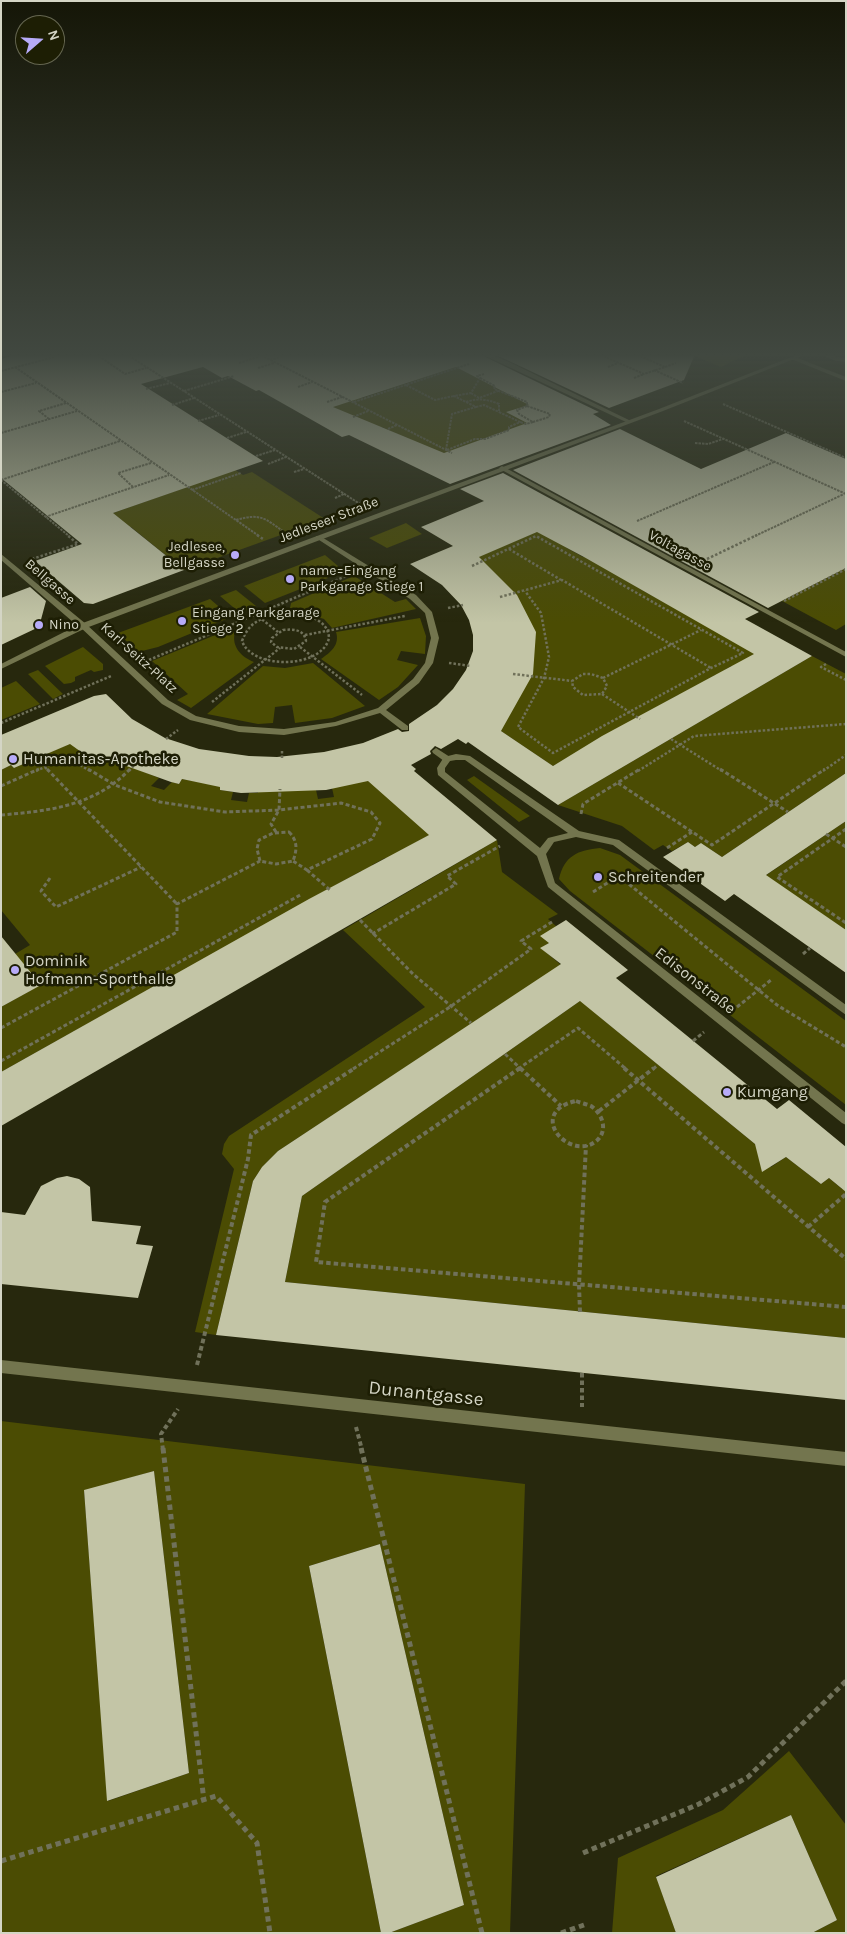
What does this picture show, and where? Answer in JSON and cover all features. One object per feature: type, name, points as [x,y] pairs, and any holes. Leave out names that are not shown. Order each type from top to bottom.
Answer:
[{"type":"street","name":"Jedleseer Straße","points":[[1,667],[83,626],[571,442]]},
{"type":"street","name":"Voltagasse","points":[[502,468],[846,655]]},
{"type":"street","points":[[318,537],[413,597],[428,612]]},
{"type":"street","name":"Bellgasse","points":[[1,556],[83,626]]},
{"type":"street","name":"Karl-Seitz-Platz","points":[[83,626],[165,702],[193,718],[239,729],[284,732],[336,724],[381,710],[416,681],[429,663],[435,638],[428,612]]},
{"type":"street","points":[[381,710],[405,728]]},
{"type":"street","points":[[436,751],[447,759]]},
{"type":"street","points":[[576,834],[551,840],[541,854],[441,774],[441,768],[447,759],[456,757],[467,758],[576,834],[616,842],[846,1011]]},
{"type":"street","name":"Edisonstraße","points":[[541,854],[551,885],[846,1120]]},
{"type":"street","name":"Dunantgasse","points":[[1,1366],[846,1459]]},
{"type":"path","points":[[1,480],[117,442]]},
{"type":"path","points":[[123,442],[280,551]]},
{"type":"path","points":[[264,442],[377,515]]},
{"type":"path","points":[[431,442],[452,453]]},
{"type":"path","points":[[446,450],[447,442]]},
{"type":"path","points":[[446,450],[466,442]]},
{"type":"path","points":[[695,443],[708,444],[712,442]]},
{"type":"path","points":[[732,442],[845,494]]},
{"type":"path","points":[[810,442],[846,458]]},
{"type":"path","points":[[256,456],[276,450]]},
{"type":"path","points":[[268,464],[286,457]]},
{"type":"path","points":[[133,487],[118,473],[152,462]]},
{"type":"path","points":[[616,530],[774,462]]},
{"type":"path","points":[[294,472],[304,468]]},
{"type":"path","points":[[192,490],[241,473]]},
{"type":"path","points":[[45,517],[169,474]]},
{"type":"path","points":[[1,480],[78,544],[13,566]]},
{"type":"path","points":[[335,498],[344,494]]},
{"type":"path","points":[[686,568],[845,494]]},
{"type":"path","points":[[236,520],[254,514],[260,516],[300,544]]},
{"type":"path","points":[[472,566],[536,536],[743,653],[711,668],[553,753],[518,727],[544,678],[549,657],[541,613],[525,591]]},
{"type":"path","points":[[508,549],[711,668]]},
{"type":"path","points":[[1,723],[352,573],[353,568],[360,563]]},
{"type":"path","points":[[765,611],[846,570]]},
{"type":"path","points":[[500,597],[562,580]]},
{"type":"path","points":[[305,635],[306,642],[300,647],[280,648],[271,642],[274,635],[278,632],[293,630],[305,635],[329,632],[428,612]]},
{"type":"path","points":[[255,614],[278,632]]},
{"type":"path","points":[[278,614],[305,615],[324,625],[329,632],[330,639],[327,645],[312,657],[288,663],[264,660],[253,656],[242,643],[247,629],[261,620],[278,614]]},
{"type":"path","points":[[603,678],[701,630]]},
{"type":"path","points":[[300,647],[381,710]]},
{"type":"path","points":[[166,740],[280,648]]},
{"type":"path","points":[[513,674],[572,680],[585,674],[594,674],[603,678],[607,686],[602,694]]},
{"type":"path","points":[[572,680],[573,687],[583,695],[602,694],[640,719]]},
{"type":"path","points":[[576,834],[584,804],[694,736],[846,724]]},
{"type":"path","points":[[672,739],[788,812]]},
{"type":"path","points":[[618,783],[712,845],[846,756]]},
{"type":"path","points":[[1,786],[67,757],[115,785],[160,802],[226,812],[279,810],[341,803],[371,812],[380,823],[372,839],[307,870]]},
{"type":"path","points":[[1,815],[50,811],[78,802],[115,785],[135,764]]},
{"type":"path","points":[[1,1028],[177,932],[177,904],[44,767]]},
{"type":"path","points":[[276,832],[272,824],[279,810],[280,789]]},
{"type":"path","points":[[840,926],[846,922],[778,877],[846,829]]},
{"type":"path","points":[[260,861],[257,849],[259,840],[266,835],[276,832],[289,832],[295,837],[298,846],[293,861]]},
{"type":"path","points":[[667,848],[692,832]]},
{"type":"path","points":[[826,834],[846,847]]},
{"type":"path","points":[[372,934],[456,884],[447,876],[518,836]]},
{"type":"path","points":[[177,904],[260,861],[276,864],[293,861],[307,870],[330,890]]},
{"type":"path","points":[[574,905],[627,870],[644,862]]},
{"type":"path","points":[[50,878],[41,891],[56,906],[141,867]]},
{"type":"path","points":[[619,876],[760,989],[777,1005],[846,1046]]},
{"type":"path","points":[[1,1061],[302,894]]},
{"type":"path","points":[[360,920],[372,934],[471,1023]]},
{"type":"path","points":[[204,1801],[161,1434],[192,1388],[248,1159],[251,1135],[450,1006],[531,949],[521,941],[552,922]]},
{"type":"path","points":[[721,1020],[787,968]]},
{"type":"path","points":[[846,1260],[578,1028],[325,1202],[316,1262],[846,1307]]},
{"type":"path","points":[[505,1054],[561,1106]]},
{"type":"path","points":[[599,1111],[658,1065]]},
{"type":"path","points":[[576,1101],[592,1106],[599,1111],[605,1124],[604,1132],[600,1138],[586,1145],[568,1143],[556,1132],[553,1118],[561,1106],[576,1101]]},
{"type":"path","points":[[580,1312],[579,1284],[586,1145]]},
{"type":"path","points":[[808,1227],[846,1194]]},
{"type":"path","points":[[582,1372],[583,1430]]},
{"type":"path","points":[[351,1405],[482,1933]]},
{"type":"path","points":[[583,1853],[698,1804],[748,1777],[846,1681]]},
{"type":"path","points":[[1,1861],[216,1796],[257,1842],[270,1933]]},
{"type":"path","points":[[561,1933],[584,1925]]},
{"type":"shaded area","points":[[113,442],[194,442],[243,475],[252,472],[325,519],[184,570],[131,527],[102,537],[65,530],[184,488]]},
{"type":"shaded area","points":[[414,442],[475,442],[443,456]]},
{"type":"shaded area","points":[[406,523],[422,534],[387,548],[369,538]]},
{"type":"shaded area","points":[[545,528],[567,548],[583,557],[586,556],[647,593],[762,651],[725,670],[722,678],[715,675],[681,696],[678,695],[553,766],[483,719],[478,557]]},
{"type":"shaded area","points":[[325,555],[338,566],[337,570],[326,574],[328,578],[265,603],[244,586]]},
{"type":"shaded area","points":[[846,568],[846,624],[836,630],[782,601]]},
{"type":"shaded area","points":[[354,576],[395,602],[406,599],[416,609],[332,628],[324,619],[290,608],[291,603]]},
{"type":"shaded area","points":[[236,590],[256,606],[240,613],[220,596]]},
{"type":"shaded area","points":[[210,599],[231,617],[158,647],[138,652],[118,633]]},
{"type":"shaded area","points":[[420,618],[426,636],[425,654],[401,651],[397,660],[418,665],[398,687],[379,700],[321,659],[336,644],[336,632]]},
{"type":"shaded area","points":[[225,631],[235,632],[234,642],[238,650],[254,662],[191,708],[177,700],[188,694],[152,661]]},
{"type":"shaded area","points":[[83,647],[103,664],[103,670],[94,672],[91,670],[75,677],[75,681],[64,684],[45,666]]},
{"type":"shaded area","points":[[812,656],[846,674],[846,773],[722,857],[701,843],[695,847],[688,842],[672,851],[663,845],[654,850],[622,826],[558,805]]},
{"type":"shaded area","points":[[313,663],[365,706],[332,718],[295,723],[292,705],[275,707],[273,723],[258,724],[207,714],[263,666],[285,668]]},
{"type":"shaded area","points":[[38,670],[63,694],[53,699],[28,674]]},
{"type":"shaded area","points":[[16,681],[40,704],[1,720],[1,688]]},
{"type":"shaded area","points":[[71,743],[98,764],[110,758],[159,778],[151,786],[164,790],[172,782],[179,784],[182,779],[220,786],[220,790],[233,792],[231,800],[247,802],[249,793],[258,793],[258,789],[316,790],[318,799],[334,797],[332,788],[375,775],[438,830],[387,859],[385,858],[372,865],[378,870],[368,876],[361,871],[1,1072],[1,1007],[40,985],[15,954],[30,945],[1,910],[1,770],[11,765],[14,768]]},
{"type":"shaded area","points":[[474,776],[530,816],[519,822],[467,780]]},
{"type":"shaded area","points":[[846,821],[846,930],[765,876]]},
{"type":"shaded area","points":[[497,840],[502,872],[558,914],[548,919],[556,926],[549,943],[541,948],[561,965],[278,1151],[262,1167],[253,1181],[216,1335],[195,1332],[234,1169],[222,1154],[224,1144],[229,1136],[425,1007],[343,930]]},
{"type":"shaded area","points":[[600,848],[620,855],[846,1021],[846,1105],[570,891],[559,879],[564,865],[573,856],[585,850]]},
{"type":"shaded area","points":[[580,1001],[589,1003],[600,1017],[761,1149],[758,1155],[764,1166],[771,1167],[786,1157],[821,1184],[829,1178],[842,1189],[846,1185],[846,1338],[285,1282],[302,1196]]},
{"type":"shaded area","points":[[1,1421],[525,1484],[510,1933],[389,1933],[464,1905],[380,1544],[309,1566],[381,1933],[1,1933]],"holes":[[[154,1471],[189,1773],[108,1801],[84,1491]]]},
{"type":"shaded area","points":[[789,1751],[846,1825],[846,1933],[812,1933],[837,1920],[791,1815],[656,1876],[676,1933],[612,1933],[618,1858],[723,1810]]},
{"type":"building","points":[[1,442],[233,442],[263,461],[113,513],[184,570],[93,604],[84,603],[35,561],[82,544],[1,478]]},
{"type":"building","points":[[364,442],[418,442],[444,453],[474,442],[564,442],[450,484]]},
{"type":"building","points":[[585,442],[647,442],[701,469],[764,442],[807,442],[846,459],[846,568],[768,608],[513,470]]},
{"type":"building","points":[[503,473],[759,612],[745,619],[812,656],[558,805],[468,742],[466,744],[458,739],[441,749],[435,746],[430,751],[431,754],[411,765],[416,769],[414,771],[497,840],[1,1126],[1,1072],[309,899],[429,835],[368,781],[326,790],[241,793],[220,790],[220,787],[182,779],[179,784],[171,782],[107,759],[98,764],[70,744],[14,768],[11,765],[1,770],[1,735],[94,696],[106,694],[132,719],[165,738],[199,749],[249,756],[277,757],[324,752],[363,743],[398,729],[402,732],[409,731],[409,724],[437,705],[453,689],[466,670],[473,651],[473,635],[469,620],[461,605],[442,585],[410,564],[453,546],[421,527],[484,501],[460,489]],"holes":[[[537,532],[754,654],[602,736],[553,766],[501,731],[533,674],[536,632],[517,595],[479,557]]]},
{"type":"building","points":[[30,587],[46,601],[39,627],[1,645],[1,598]]},
{"type":"building","points":[[846,773],[846,821],[766,875],[846,930],[846,973],[734,894],[725,901],[663,857],[688,842],[695,847],[701,843],[722,857]]},
{"type":"building","points":[[566,920],[628,970],[616,978],[777,1109],[789,1100],[846,1147],[846,1192],[829,1178],[821,1184],[786,1157],[762,1172],[755,1144],[580,1001],[302,1196],[285,1282],[846,1338],[846,1400],[216,1335],[253,1181],[262,1167],[278,1151],[561,964],[540,948],[549,943],[540,936]]},
{"type":"building","name":"Dominik Hofmann-Sporthalle","points":[[1,936],[41,985],[1,1007]]},
{"type":"building","points":[[67,1176],[79,1179],[90,1187],[92,1221],[141,1226],[136,1244],[153,1246],[138,1298],[1,1284],[1,1212],[25,1215],[41,1186],[57,1178]]},
{"type":"building","points":[[154,1471],[189,1773],[107,1801],[84,1490]]},
{"type":"building","points":[[380,1544],[464,1905],[389,1933],[381,1933],[309,1566]]},
{"type":"building","points":[[791,1815],[837,1920],[812,1933],[676,1933],[656,1877]]},
{"type":"place","name":"Jedlesee, Bellgasse","points":[[235,555]]},
{"type":"place","name":"name=Eingang Parkgarage Stiege 1","points":[[290,579]]},
{"type":"place","name":"Eingang Parkgarage Stiege 2","points":[[182,621]]},
{"type":"place","name":"Nino","points":[[39,625]]},
{"type":"place","name":"Humanitas-Apotheke","points":[[13,759]]},
{"type":"place","name":"Schreitender","points":[[598,877]]},
{"type":"place","name":"Dominik Hofmann-Sporthalle","points":[[15,970]]},
{"type":"place","name":"Kumgang","points":[[727,1092]]}]
